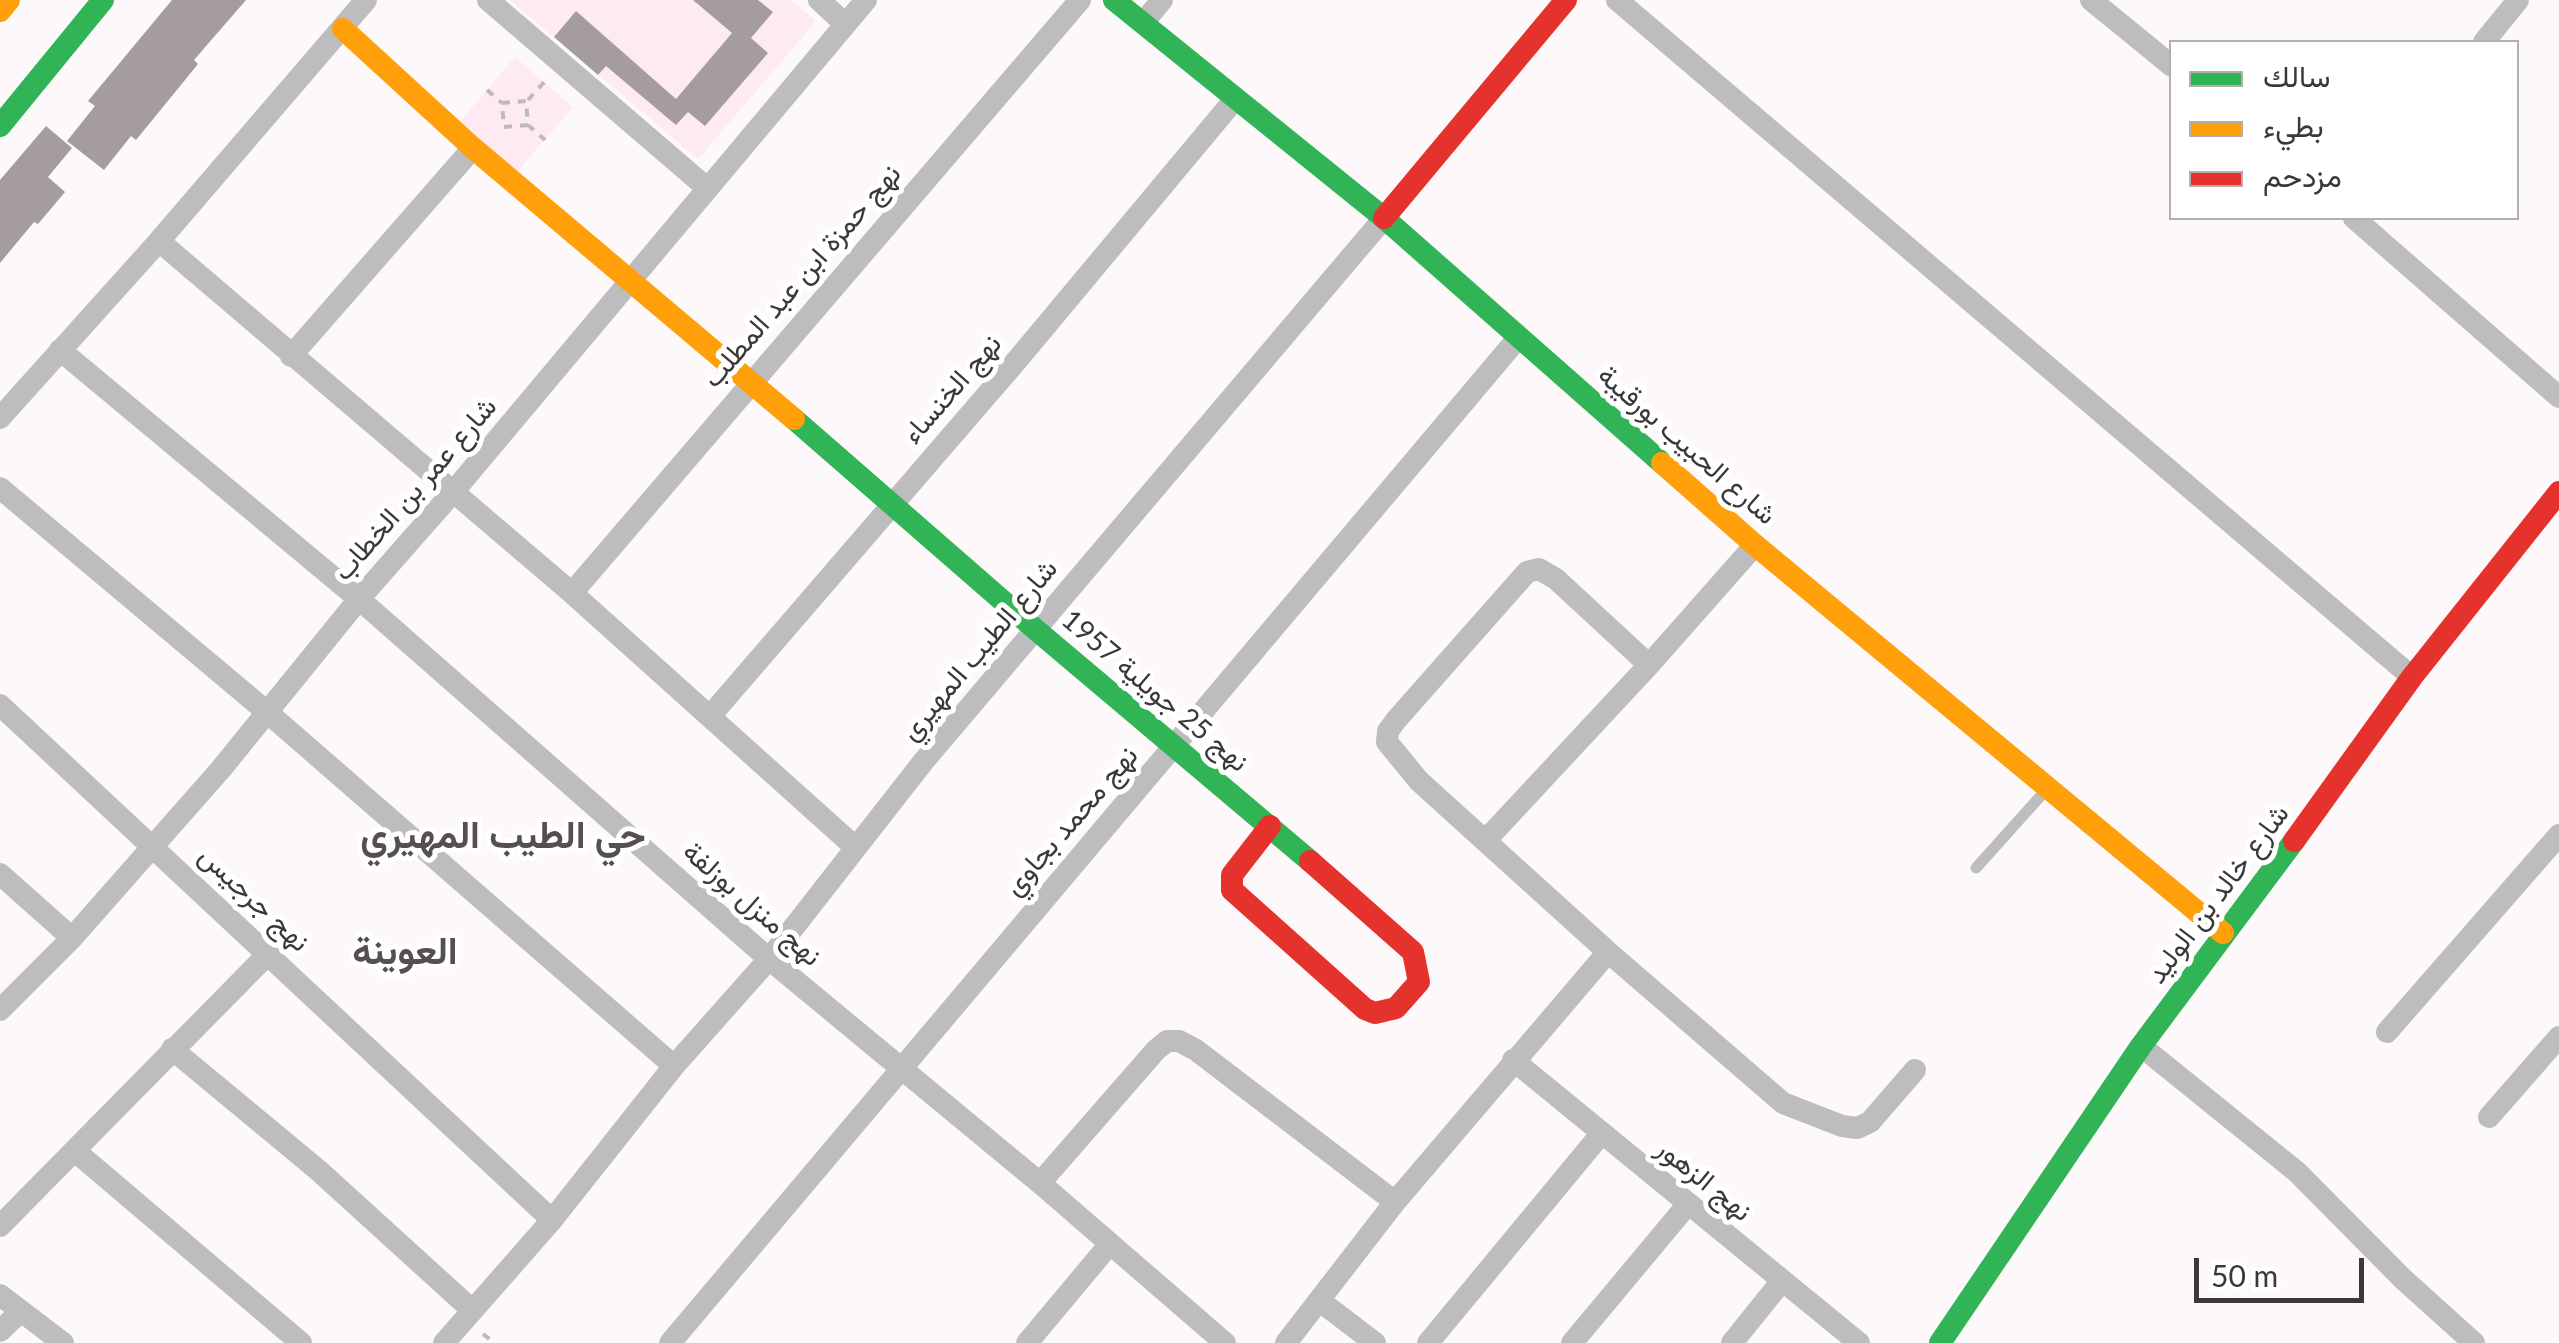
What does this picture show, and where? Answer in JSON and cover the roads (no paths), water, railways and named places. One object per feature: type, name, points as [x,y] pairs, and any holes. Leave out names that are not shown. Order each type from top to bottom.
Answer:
[{"type":"main road","points":[[0,11],[9,0]]},
{"type":"main road","points":[[0,126],[104,0]]},
{"type":"main road","name":"شارع الحبيب بورقيبة","points":[[1114,0],[1384,218],[1755,545],[2223,932]]},
{"type":"main road","name":"شارع الطيب المهيري","points":[[1384,218],[1566,0]]},
{"type":"main road","name":"نهج 25 جويلية 1957","points":[[344,29],[473,148],[751,380],[1035,629],[1270,826],[1413,952],[1418,960],[1419,982],[1396,1008],[1375,1013],[1366,1009],[1232,890],[1232,875],[1270,826]]},
{"type":"main road","name":"شارع خالد بن الوليد","points":[[1940,1343],[2223,932],[2317,812],[2412,677],[2559,492]]},
{"type":"street","points":[[0,418],[159,241],[366,0]]},
{"type":"street","points":[[488,0],[707,188]]},
{"type":"street","points":[[819,0],[845,24]]},
{"type":"street","name":"شارع عمر بن الخطاب","points":[[0,1010],[154,847],[866,0]]},
{"type":"street","name":"نهج حمزة ابن عبد المطلب","points":[[572,592],[1080,0]]},
{"type":"street","points":[[1143,23],[1162,0]]},
{"type":"street","points":[[1617,0],[2412,677]]},
{"type":"street","points":[[2092,0],[2169,64]]},
{"type":"street","points":[[2486,40],[2518,0]]},
{"type":"street","name":"نهج الخنساء","points":[[711,715],[1018,359],[1235,99]]},
{"type":"street","points":[[291,356],[473,148]]},
{"type":"street","name":"شارع الطيب المهيري","points":[[444,1343],[552,1220],[674,1066],[769,960],[855,847],[1035,629],[1384,218]]},
{"type":"street","points":[[2356,220],[2559,396]]},
{"type":"street","points":[[159,241],[572,592],[855,847]]},
{"type":"street","name":"نهج محمد بجاوي","points":[[670,1343],[1518,338]]},
{"type":"street","name":"نهج منزل بوزلفة","points":[[60,350],[359,600],[769,960],[1040,1182],[1225,1343]]},
{"type":"street","points":[[0,488],[268,712],[674,1066]]},
{"type":"street","points":[[1484,840],[1650,665],[1755,545]]},
{"type":"street","points":[[1650,665],[1556,579],[1539,569],[1527,572],[1397,719],[1388,731],[1387,742],[1419,781],[1783,1103],[1857,1128],[1870,1122],[1914,1070]]},
{"type":"street","name":"نهج جرجيس","points":[[0,705],[552,1220]]},
{"type":"street","points":[[2387,1032],[2559,836]]},
{"type":"street","points":[[0,874],[72,938]]},
{"type":"street","points":[[1286,1343],[1394,1202],[1608,952]]},
{"type":"street","points":[[0,1226],[268,953]]},
{"type":"street","points":[[2488,1116],[2559,1036]]},
{"type":"street","points":[[1040,1182],[1156,1050],[1167,1041],[1179,1041],[1394,1202]]},
{"type":"street","points":[[2142,1046],[2297,1172],[2403,1279],[2474,1343]]},
{"type":"street","points":[[172,1049],[318,1170],[472,1310]]},
{"type":"street","name":"نهج الزهور","points":[[1513,1060],[1859,1343]]},
{"type":"street","points":[[1428,1343],[1600,1134]]},
{"type":"street","points":[[74,1151],[302,1343]]},
{"type":"street","points":[[1572,1343],[1688,1204]]},
{"type":"street","points":[[1027,1343],[1108,1245]]},
{"type":"street","points":[[1732,1343],[1781,1282]]},
{"type":"street","points":[[0,1295],[64,1343]]},
{"type":"street","points":[[1320,1301],[1375,1343]]},
{"type":"street","points":[[0,1330],[20,1312]]},
{"type":"lane","points":[[1976,868],[2049,787]]},
{"type":"district","name":"حي الطيب المهيري","points":[[503,836]]},
{"type":"district","name":"العوينة","points":[[405,952]]}]
